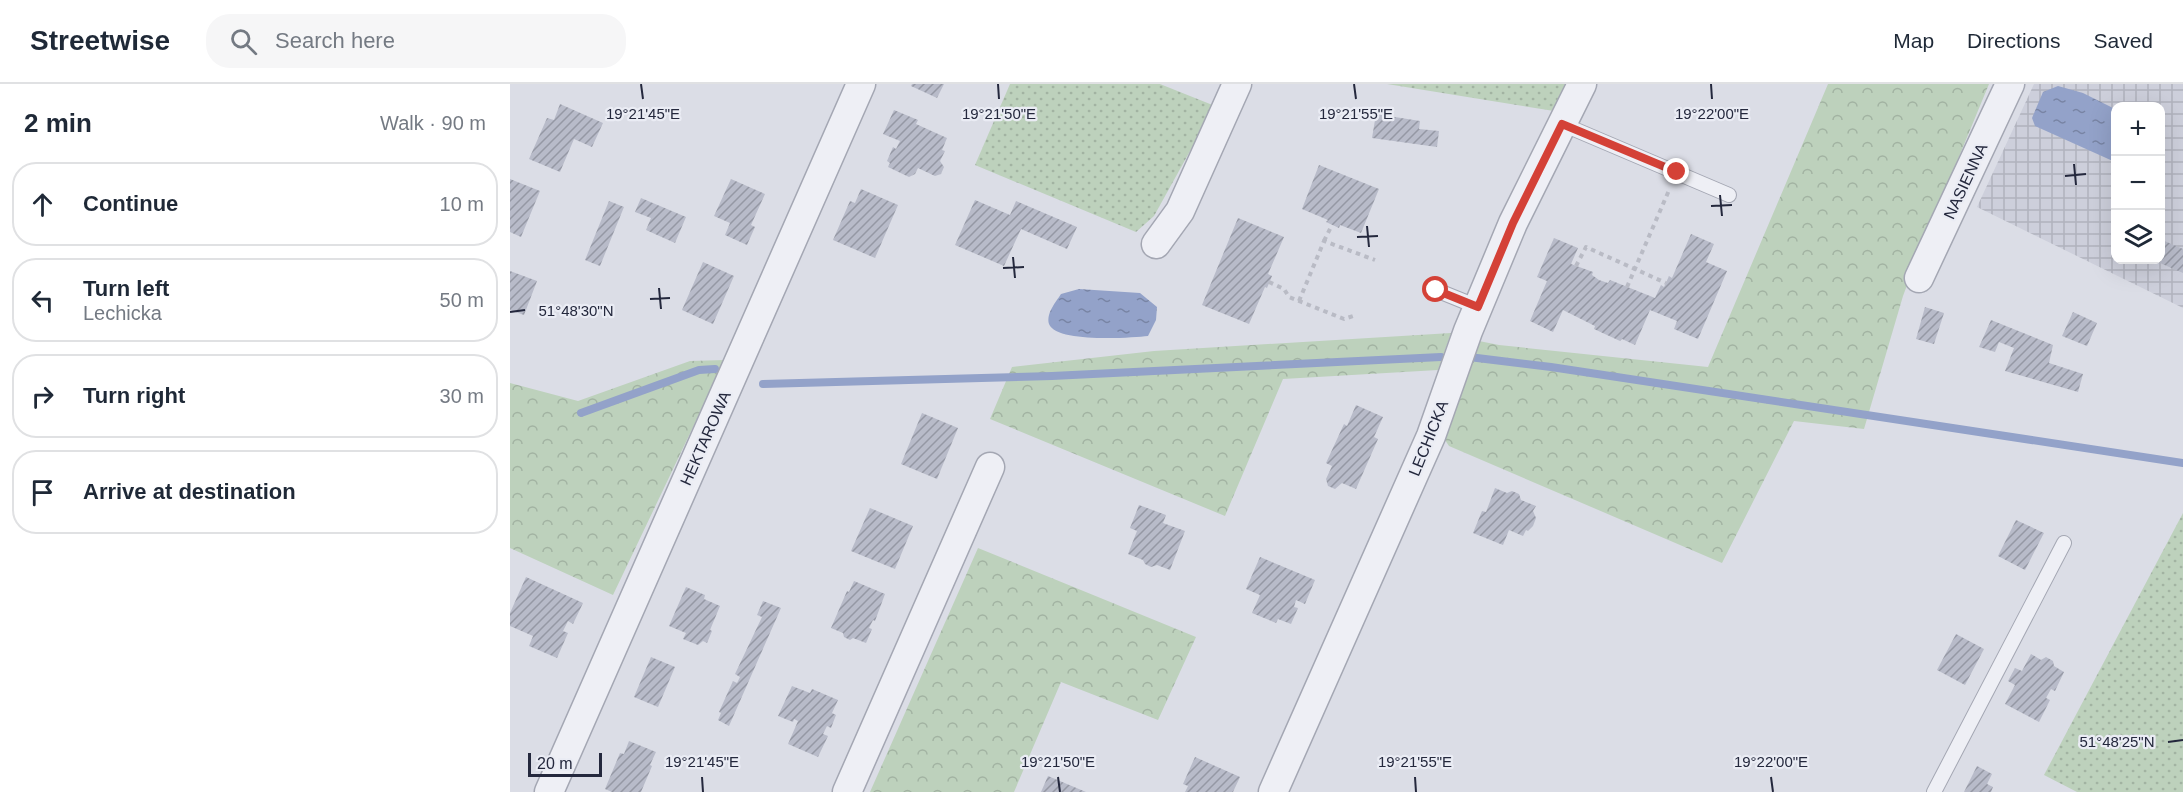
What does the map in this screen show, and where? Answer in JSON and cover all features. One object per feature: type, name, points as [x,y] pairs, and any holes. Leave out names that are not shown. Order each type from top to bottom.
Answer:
[{"type":"street","name":"HEKTAROWA","points":[[549,792],[861,84]]},
{"type":"street","points":[[1156,244],[1180,211],[1237,84]]},
{"type":"street","name":"LECHICKA","points":[[1273,792],[1431,436],[1478,307],[1513,223],[1582,84]]},
{"type":"street","name":"NASIENNA","points":[[1919,278],[2010,84]]},
{"type":"street","points":[[847,792],[990,467]]},
{"type":"lane","points":[[1562,124],[1729,195]]},
{"type":"lane","points":[[1436,290],[1478,307]]},
{"type":"lane","points":[[1934,792],[2064,543]]},
{"type":"path","points":[[1628,287],[1677,172]]},
{"type":"path","points":[[1299,302],[1332,225]]},
{"type":"path","points":[[1324,241],[1375,260]]},
{"type":"path","points":[[1576,267],[1586,247],[1666,283]]},
{"type":"path","points":[[1269,282],[1284,289],[1289,297],[1299,302],[1344,319],[1356,315]]},
{"type":"shaded area","points":[[2034,84],[2183,84],[2183,308],[1977,207]]},
{"type":"green space","points":[[1010,84],[1160,84],[1215,106],[1154,216],[1136,232],[975,165]]},
{"type":"green space","points":[[1387,84],[1565,84],[1554,111]]},
{"type":"green space","points":[[1828,84],[1989,84],[1903,296],[1864,429],[1794,421],[1722,563],[1449,446],[1443,437],[1479,341],[1708,367]]},
{"type":"green space","points":[[1451,333],[1438,370],[1283,379],[1225,516],[990,419],[1012,367],[1154,351]]},
{"type":"green space","points":[[725,360],[613,595],[510,548],[510,383],[578,401],[690,361]]},
{"type":"green space","points":[[2183,513],[2183,792],[2077,792],[2044,775]]},
{"type":"green space","points":[[978,548],[1196,637],[1158,720],[1061,682],[1014,792],[870,792]]},
{"type":"water","points":[[2058,86],[2083,93],[2111,107],[2111,160],[2035,126],[2032,118],[2043,92]]},
{"type":"water","points":[[1079,289],[1140,293],[1157,307],[1156,320],[1148,336],[1094,338],[1079,337],[1055,330],[1048,320],[1054,304],[1061,294]]},
{"type":"building","points":[[912,84],[944,84],[937,98],[911,86]]},
{"type":"building","points":[[560,104],[603,123],[592,147],[574,139],[560,172],[529,159],[547,118],[554,120]]},
{"type":"building","points":[[894,110],[918,120],[916,124],[947,138],[942,150],[945,151],[940,161],[944,167],[941,174],[935,176],[918,168],[915,174],[909,177],[888,167],[890,163],[887,161],[893,147],[896,149],[900,141],[883,134]]},
{"type":"building","points":[[1376,114],[1420,121],[1419,129],[1439,131],[1437,147],[1372,138]]},
{"type":"building","points":[[1319,165],[1379,189],[1361,233],[1340,225],[1339,228],[1326,222],[1328,220],[1302,209]]},
{"type":"building","points":[[510,179],[540,191],[521,237],[510,232]]},
{"type":"building","points":[[731,179],[765,194],[751,225],[755,227],[747,245],[725,235],[730,223],[714,216]]},
{"type":"building","points":[[861,189],[898,205],[875,258],[833,240],[850,201],[855,203]]},
{"type":"building","points":[[641,198],[686,217],[675,243],[646,230],[651,218],[635,212]]},
{"type":"building","points":[[975,200],[1010,215],[1016,201],[1077,227],[1067,249],[1021,229],[1004,266],[955,245]]},
{"type":"building","points":[[609,201],[624,207],[600,266],[585,260]]},
{"type":"building","points":[[1238,218],[1284,237],[1268,274],[1272,276],[1249,324],[1202,305]]},
{"type":"building","points":[[1691,234],[1714,244],[1706,262],[1727,271],[1698,339],[1674,329],[1677,321],[1650,310],[1635,345],[1594,329],[1595,326],[1563,310],[1553,332],[1530,321],[1547,281],[1537,277],[1554,238],[1578,248],[1571,264],[1593,272],[1592,275],[1599,280],[1608,283],[1610,280],[1655,298],[1661,285],[1664,287],[1669,276],[1672,278]]},
{"type":"building","points":[[2165,241],[2183,249],[2183,273],[2162,264],[2165,264]]},
{"type":"building","points":[[703,262],[734,276],[713,324],[682,310]]},
{"type":"building","points":[[510,271],[537,281],[524,315],[510,310]]},
{"type":"building","points":[[1925,307],[1944,313],[1934,344],[1916,339]]},
{"type":"building","points":[[2073,312],[2097,323],[2087,346],[2062,336]]},
{"type":"building","points":[[1991,320],[2053,345],[2049,363],[2083,374],[2078,392],[2005,371],[2014,348],[1999,342],[1995,352],[1979,347]]},
{"type":"building","points":[[1356,405],[1383,417],[1374,437],[1378,439],[1356,489],[1342,483],[1335,489],[1328,486],[1326,479],[1332,466],[1326,463],[1344,424],[1347,426]]},
{"type":"building","points":[[922,413],[958,428],[937,479],[901,464]]},
{"type":"building","points":[[1495,488],[1507,493],[1512,491],[1519,494],[1521,500],[1536,506],[1533,511],[1536,518],[1533,526],[1528,531],[1526,530],[1523,536],[1509,530],[1503,545],[1473,533],[1482,511],[1486,512]]},
{"type":"building","points":[[1139,505],[1166,515],[1163,523],[1185,531],[1170,570],[1157,565],[1151,567],[1143,560],[1128,554],[1137,531],[1130,528]]},
{"type":"building","points":[[870,508],[913,526],[895,569],[851,551]]},
{"type":"building","points":[[2016,520],[2044,533],[2025,570],[1998,556]]},
{"type":"building","points":[[1260,557],[1315,580],[1305,604],[1296,600],[1294,607],[1298,608],[1291,624],[1278,619],[1276,623],[1252,613],[1260,595],[1246,589]]},
{"type":"building","points":[[526,577],[583,603],[573,624],[568,621],[563,631],[568,633],[557,658],[529,646],[533,636],[510,626],[510,613]]},
{"type":"building","points":[[854,581],[885,594],[875,621],[873,620],[869,628],[872,629],[866,643],[853,638],[850,640],[844,637],[843,633],[831,628],[847,591],[849,592]]},
{"type":"building","points":[[686,587],[705,595],[704,599],[720,606],[707,643],[703,641],[698,645],[683,639],[686,633],[669,626]]},
{"type":"building","points":[[763,601],[781,608],[729,726],[718,720],[721,713],[719,712],[733,681],[737,683],[740,677],[735,674],[762,617],[757,615]]},
{"type":"building","points":[[1956,634],[1984,649],[1965,685],[1937,670]]},
{"type":"building","points":[[2031,654],[2041,660],[2046,657],[2064,672],[2055,691],[2051,689],[2046,698],[2050,700],[2039,722],[2005,704],[2015,685],[2008,681],[2015,668],[2022,671]]},
{"type":"building","points":[[651,657],[675,667],[658,707],[634,697]]},
{"type":"building","points":[[792,686],[810,693],[812,689],[838,700],[832,713],[836,715],[831,728],[827,726],[823,734],[828,736],[818,757],[788,744],[798,721],[794,719],[793,722],[778,716]]},
{"type":"building","points":[[629,741],[656,752],[650,765],[652,766],[641,792],[612,792],[605,789],[620,753],[624,754]]},
{"type":"building","points":[[1195,757],[1240,777],[1233,792],[1185,792],[1188,786],[1183,784]]},
{"type":"building","points":[[1977,766],[1992,774],[1987,784],[1993,787],[1991,792],[1964,792]]},
{"type":"building","points":[[1048,776],[1086,792],[1041,792]]},
{"type":"waterway","points":[[763,384],[1052,376],[1441,357]]},
{"type":"waterway","points":[[1469,357],[1551,367],[2183,463]]},
{"type":"waterway","points":[[581,413],[699,370],[715,369]]},
{"type":"route","points":[[1436,290],[1478,307],[1513,223],[1562,124],[1677,172]]}]
